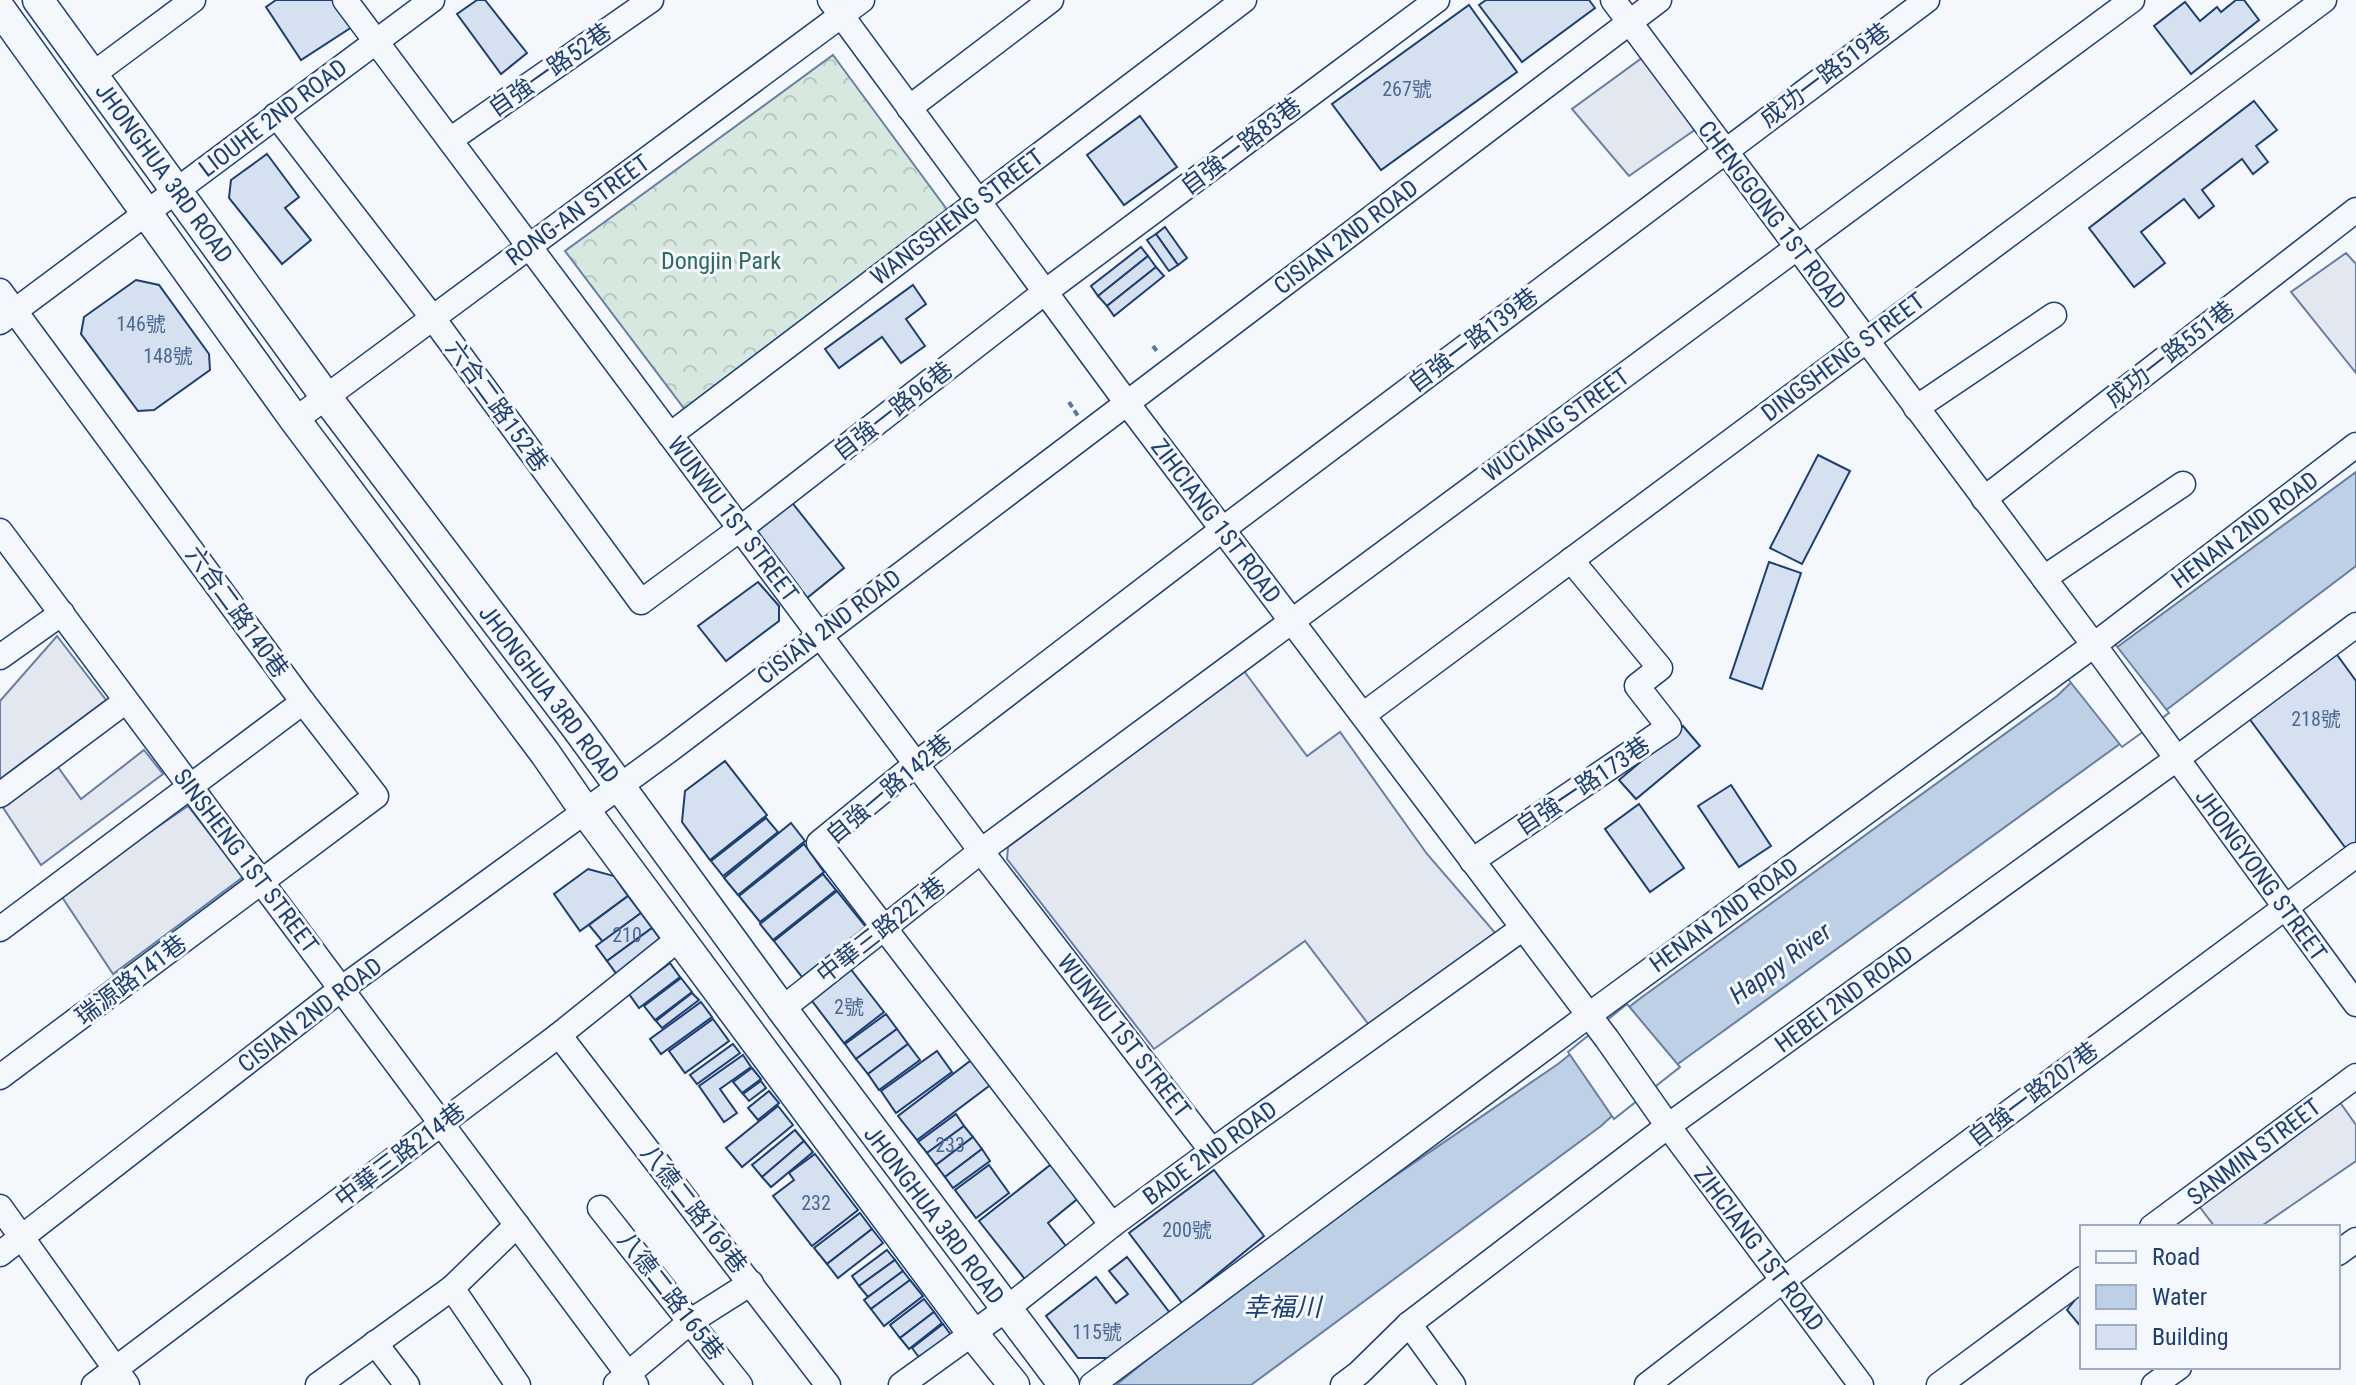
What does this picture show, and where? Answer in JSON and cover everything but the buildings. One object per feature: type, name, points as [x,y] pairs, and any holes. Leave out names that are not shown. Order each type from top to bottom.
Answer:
[{"type":"main road","name":"JHONGHUA 3RD ROAD","points":[[38,0],[326,397],[1064,1385]]},
{"type":"main road","name":"JHONGHUA 3RD ROAD","points":[[0,9],[295,420],[973,1334],[1014,1385]]},
{"type":"street","points":[[92,75],[193,0]]},
{"type":"street","name":"WUNWU 1ST STREET","points":[[345,0],[981,851],[1212,1151]]},
{"type":"street","name":"LIOUHE 2ND ROAD","points":[[8,316],[432,0]]},
{"type":"street","name":"自強一路52巷","points":[[450,140],[651,0]]},
{"type":"street","name":"RONG-AN STREET","points":[[295,420],[529,246],[836,8],[862,0]]},
{"type":"street","points":[[909,108],[1051,0]]},
{"type":"street","name":"WANGSHENG STREET","points":[[670,435],[1244,0]]},
{"type":"street","name":"自強一路83巷","points":[[1045,292],[1437,0]]},
{"type":"street","name":"CHENGGONG 1ST ROAD","points":[[1613,0],[2099,653]]},
{"type":"street","name":"CISIAN 2ND ROAD","points":[[0,1254],[341,989],[619,787],[1659,0]]},
{"type":"street","name":"成功一路519巷","points":[[1724,150],[1927,0]]},
{"type":"street","name":"WUCIANG STREET","points":[[981,851],[2132,0]]},
{"type":"street","name":"DINGSHENG STREET","points":[[1363,715],[2324,0]]},
{"type":"street","name":"ZIHCIANG 1ST ROAD","points":[[836,8],[1127,403],[1607,1039],[1861,1385]]},
{"type":"street","name":"六合二路152巷","points":[[276,115],[432,317],[641,602],[740,529]]},
{"type":"street","name":"自強一路139巷","points":[[1223,529],[1724,150]]},
{"type":"street","name":"成功一路551巷","points":[[1984,499],[2356,210]]},
{"type":"street","name":"六合二路140巷","points":[[0,291],[8,316],[376,796],[262,883]]},
{"type":"street","name":"自強一路96巷","points":[[740,529],[1045,292]]},
{"type":"street","points":[[1916,408],[2054,315]]},
{"type":"street","name":"HENAN 2ND ROAD","points":[[1092,1385],[1589,1015],[2099,653],[2356,445]]},
{"type":"street","points":[[2044,578],[2183,484]]},
{"type":"street","name":"自強一路142巷","points":[[1112,1225],[819,843],[916,764],[1223,529]]},
{"type":"street","name":"SINSHENG 1ST STREET","points":[[0,531],[517,1225],[626,1382]]},
{"type":"street","name":"自強一路173巷","points":[[1472,861],[1669,727],[1637,686],[1660,668],[1571,560]]},
{"type":"street","points":[[0,657],[62,613]]},
{"type":"street","name":"HEBEI 2ND ROAD","points":[[1356,1381],[1409,1324],[1663,1119],[2170,753],[2356,625]]},
{"type":"street","name":"JHONGYONG STREET","points":[[2099,653],[2356,1004]]},
{"type":"street","points":[[0,795],[126,701]]},
{"type":"street","points":[[0,929],[303,702]]},
{"type":"street","name":"中華三路221巷","points":[[782,1009],[981,851]]},
{"type":"street","name":"自強一路207巷","points":[[1647,1385],[1782,1281],[2356,855]]},
{"type":"street","name":"瑞源路141巷","points":[[0,1077],[262,883]]},
{"type":"street","name":"BADE 2ND ROAD","points":[[901,1385],[1005,1310],[1212,1151],[1523,928]]},
{"type":"street","name":"中華三路214巷","points":[[94,1385],[121,1377],[681,937]]},
{"type":"street","name":"八德二路169巷","points":[[559,1035],[828,1385]]},
{"type":"street","name":"SANMIN STREET","points":[[2155,1225],[2356,1076]]},
{"type":"street","points":[[0,1207],[121,1377]]},
{"type":"street","name":"八德二路165巷","points":[[600,1208],[740,1385]]},
{"type":"street","points":[[318,1385],[452,1288],[517,1225]]},
{"type":"street","points":[[1939,1385],[2080,1280]]},
{"type":"street","points":[[626,1382],[691,1321],[751,1283]]},
{"type":"street","points":[[452,1288],[518,1385]]},
{"type":"street","points":[[1409,1324],[1453,1385]]},
{"type":"street","points":[[375,1343],[407,1385]]},
{"type":"street","points":[[2154,1385],[2176,1369]]},
{"type":"green space","name":"Dongjin Park","points":[[833,55],[951,215],[686,411],[565,251]]},
{"type":"shaded area","points":[[1642,58],[1696,129],[1629,176],[1572,109]]},
{"type":"shaded area","points":[[2346,253],[2356,264],[2356,373],[2291,292]]},
{"type":"shaded area","points":[[57,636],[106,700],[0,779],[0,701]]},
{"type":"shaded area","points":[[1244,671],[1307,756],[1340,732],[1427,854],[1497,935],[1369,1025],[1305,941],[1154,1049],[1007,859],[1008,847]]},
{"type":"shaded area","points":[[144,750],[163,774],[41,865],[0,803],[55,763],[81,799]]},
{"type":"shaded area","points":[[188,806],[243,877],[113,974],[60,894]]},
{"type":"shaded area","points":[[2339,1101],[2356,1125],[2356,1161],[2263,1225],[2213,1225],[2199,1206]]},
{"type":"water","name":"幸福川","points":[[2356,472],[2356,566],[2157,717],[1635,1095],[1601,1126],[1251,1385],[1116,1385],[1259,1269],[1558,1064],[1638,1000],[2057,696],[2079,675]]},
{"type":"pier","points":[[2115,644],[2169,713],[2122,747],[2068,679]]},
{"type":"pier","points":[[1627,1004],[1680,1067],[1614,1119],[1568,1052]]},
{"type":"water label","name":"Happy River","points":[[1780,963]]}]
